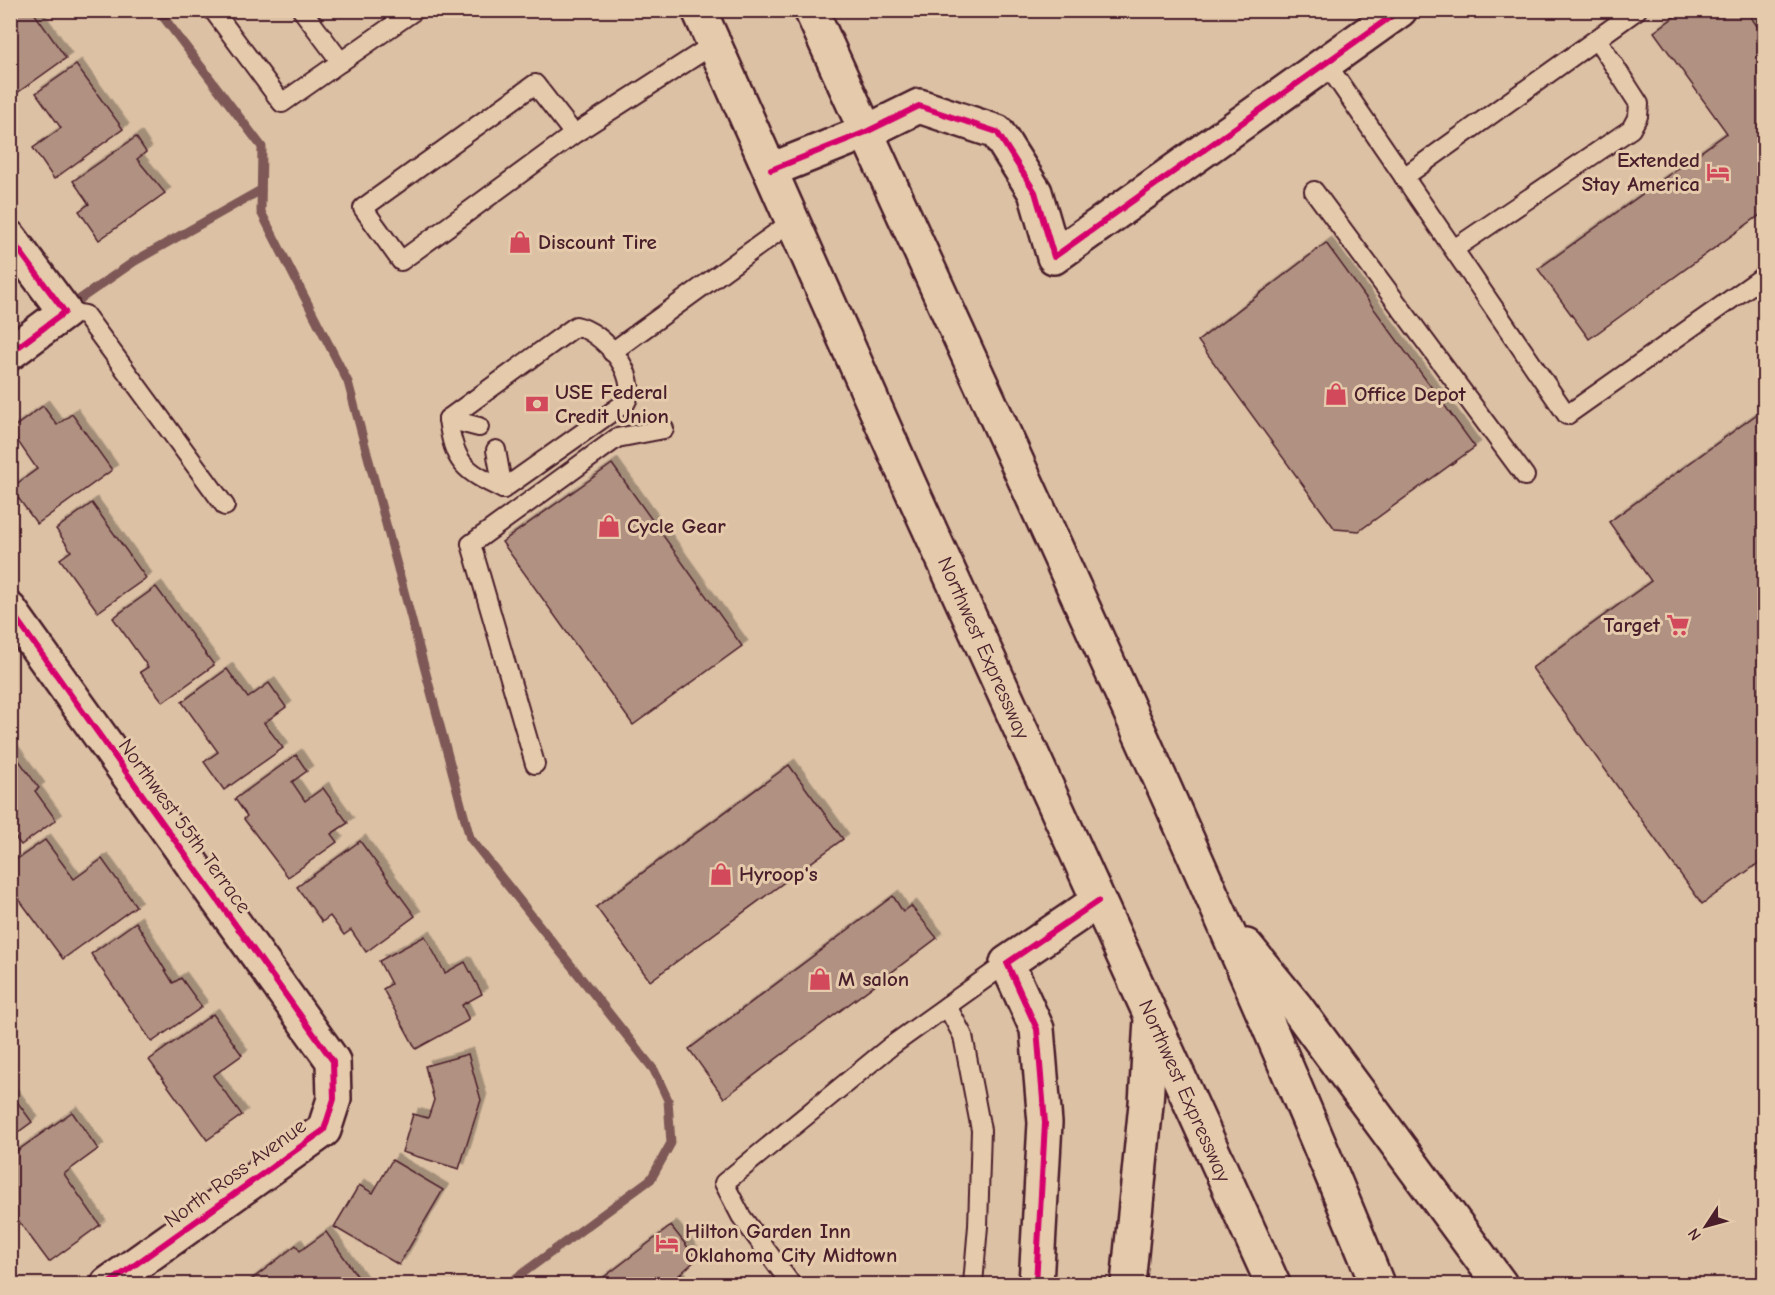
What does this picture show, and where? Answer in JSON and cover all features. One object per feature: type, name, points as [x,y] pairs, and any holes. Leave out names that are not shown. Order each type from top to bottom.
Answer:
[{"type":"main road","name":"Northwest Expressway","points":[[699,10],[909,484],[1273,1284]]},
{"type":"main road","points":[[811,10],[1220,915],[1301,1098],[1377,1284]]},
{"type":"main road","points":[[771,170],[866,132],[919,106],[996,132],[1035,192],[1054,257],[1400,10]]},
{"type":"main road","points":[[10,238],[66,312],[10,353]]},
{"type":"main road","name":"Northwest 55th Terrace","points":[[10,610],[333,1061]]},
{"type":"main road","points":[[1036,1284],[1046,1123],[1037,1029],[1007,963],[1098,901]]},
{"type":"main road","points":[[1220,915],[1296,1007],[1500,1284]]},
{"type":"main road","points":[[1128,1284],[1146,1104],[1151,1014]]},
{"type":"main road","name":"North Ross Avenue","points":[[108,1284],[324,1130],[334,1099],[333,1061]]},
{"type":"lane","points":[[213,10],[282,103],[342,62],[404,14]]},
{"type":"lane","points":[[302,10],[342,62]]},
{"type":"lane","points":[[1404,177],[1637,10]]},
{"type":"lane","points":[[1454,249],[1631,129],[1638,116],[1639,104],[1597,39]]},
{"type":"lane","points":[[574,134],[535,84],[363,208],[401,261],[574,134],[714,44]]},
{"type":"lane","points":[[1326,63],[1567,415],[1764,276]]},
{"type":"lane","points":[[1314,191],[1525,476]]},
{"type":"lane","points":[[612,352],[794,220]]},
{"type":"lane","points":[[66,312],[84,315],[225,506]]},
{"type":"lane","points":[[448,419],[576,326],[587,328],[612,352],[629,377],[630,394],[626,402],[503,489]]},
{"type":"lane","points":[[448,419],[479,427]]},
{"type":"lane","points":[[448,419],[452,446],[472,474],[503,489]]},
{"type":"lane","points":[[536,764],[471,544],[617,438],[664,429]]},
{"type":"lane","points":[[496,450],[503,489]]},
{"type":"lane","points":[[791,1284],[741,1216],[724,1183],[891,1046],[1007,963]]},
{"type":"lane","points":[[947,1006],[963,1036],[981,1131],[978,1226],[973,1284]]},
{"type":"building","points":[[10,10],[32,10],[66,58],[10,98]]},
{"type":"building","name":"Extended Stay America","points":[[1684,10],[1746,10],[1764,36],[1764,212],[1589,339],[1538,269],[1727,133],[1654,32]]},
{"type":"building","points":[[76,65],[123,129],[54,179],[33,148],[61,128],[36,93]]},
{"type":"building","points":[[136,137],[146,152],[137,159],[165,193],[99,240],[79,211],[89,204],[73,181]]},
{"type":"building","name":"Office Depot","points":[[1326,243],[1475,447],[1359,531],[1335,529],[1198,341]]},
{"type":"building","points":[[43,406],[57,425],[72,414],[112,470],[37,524],[11,488],[37,469],[10,430]]},
{"type":"building","name":"Target","points":[[1764,409],[1764,859],[1702,904],[1532,668],[1651,581],[1609,522]]},
{"type":"building","points":[[612,464],[742,646],[633,725],[502,542]]},
{"type":"building","points":[[92,503],[146,578],[98,612],[60,559],[71,551],[56,529]]},
{"type":"building","points":[[156,587],[214,665],[163,702],[140,672],[148,667],[113,618]]},
{"type":"building","points":[[227,669],[248,698],[269,683],[286,707],[264,723],[283,748],[224,790],[204,762],[218,752],[182,702]]},
{"type":"building","points":[[10,748],[39,788],[35,791],[56,820],[21,845],[10,831]]},
{"type":"building","points":[[296,755],[307,771],[292,782],[305,801],[323,788],[348,823],[331,834],[337,842],[288,877],[244,819],[247,816],[235,799]]},
{"type":"building","points":[[789,765],[843,839],[650,981],[596,907]]},
{"type":"building","points":[[45,840],[74,879],[102,859],[136,906],[63,959],[10,887],[10,864]]},
{"type":"building","points":[[360,841],[415,916],[366,952],[351,930],[344,935],[330,916],[322,922],[297,887]]},
{"type":"building","points":[[893,896],[903,912],[911,906],[937,938],[724,1098],[689,1049]]},
{"type":"building","points":[[136,922],[173,983],[181,978],[202,1007],[152,1042],[91,954]]},
{"type":"building","points":[[425,936],[445,973],[465,962],[482,994],[462,1005],[469,1020],[416,1049],[383,989],[391,984],[379,961]]},
{"type":"building","points":[[213,1014],[242,1055],[213,1076],[242,1115],[207,1140],[149,1060]]},
{"type":"building","points":[[468,1054],[481,1100],[459,1169],[402,1152],[413,1114],[428,1118],[434,1100],[425,1066]]},
{"type":"building","points":[[10,1092],[32,1122],[10,1138]]},
{"type":"building","points":[[72,1112],[98,1149],[64,1174],[100,1225],[49,1262],[12,1212],[10,1213],[10,1156]]},
{"type":"building","points":[[392,1160],[443,1190],[399,1265],[334,1227],[359,1185],[373,1193]]},
{"type":"building","name":"Hilton Garden Inn Oklahoma City Midtown","points":[[671,1226],[697,1259],[678,1276],[684,1284],[595,1284]]},
{"type":"building","points":[[326,1232],[363,1284],[246,1284],[296,1245],[300,1251]]},
{"type":"waterway","points":[[158,10],[262,147],[261,212],[348,382],[470,838],[654,1070],[668,1100],[671,1143],[651,1179],[508,1284]]},
{"type":"waterway","points":[[80,299],[135,261],[261,190]]},
{"type":"cycle path","points":[[771,170],[866,132],[919,106],[997,132],[1035,192],[1054,257],[1400,10]]},
{"type":"cycle path","points":[[10,238],[65,312],[10,353]]},
{"type":"cycle path","points":[[10,610],[333,1061],[334,1099],[324,1130],[108,1284]]},
{"type":"cycle path","points":[[1036,1284],[1045,1123],[1037,1029],[1007,963],[1098,901]]},
{"type":"place","name":"Extended Stay America","points":[[1718,172]]},
{"type":"place","name":"Discount Tire","points":[[520,242]]},
{"type":"place","name":"Office Depot","points":[[1336,394]]},
{"type":"place","name":"USE Federal Credit Union","points":[[537,404]]},
{"type":"place","name":"Cycle Gear","points":[[609,526]]},
{"type":"place","name":"Target","points":[[1678,625]]},
{"type":"place","name":"Hyroop's","points":[[721,874]]},
{"type":"place","name":"M salon","points":[[820,979]]},
{"type":"place","name":"Hilton Garden Inn Oklahoma City Midtown","points":[[667,1243]]}]
